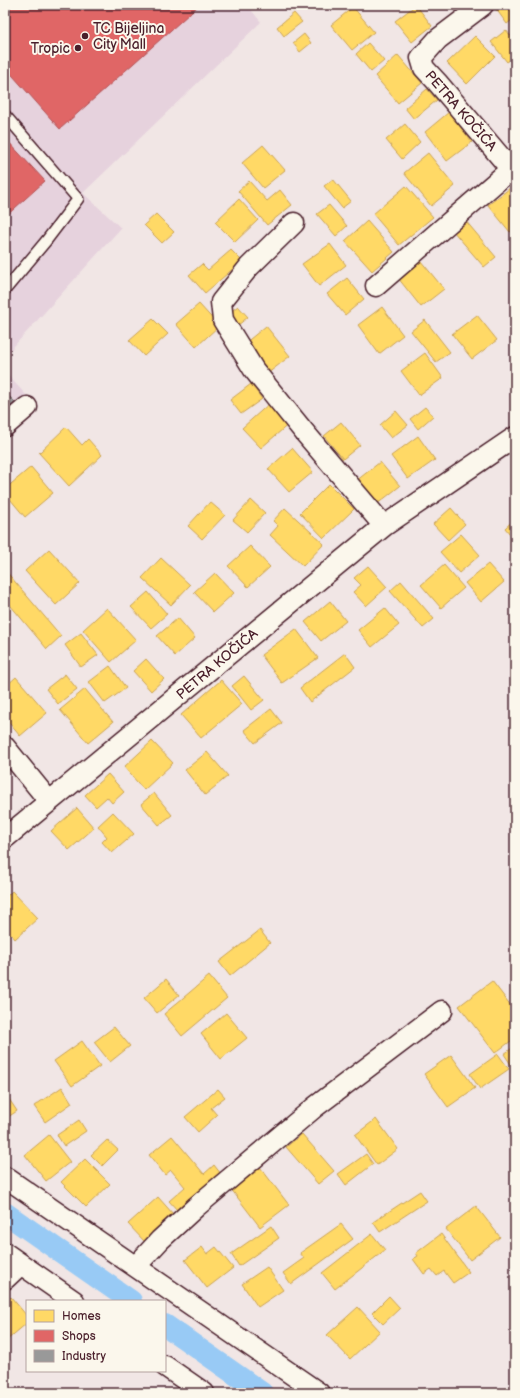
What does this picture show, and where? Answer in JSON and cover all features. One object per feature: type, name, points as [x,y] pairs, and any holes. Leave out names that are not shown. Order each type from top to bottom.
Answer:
[{"type":"street","name":"PETRA KOČIĆA","points":[[376,286],[513,172],[424,68],[421,58],[438,39],[483,5]]},
{"type":"street","points":[[294,223],[249,267],[221,302],[223,320],[254,370],[384,526]]},
{"type":"street","points":[[5,426],[26,407]]},
{"type":"street","name":"PETRA KOČIĆA","points":[[5,838],[384,526],[515,437]]},
{"type":"street","points":[[5,747],[49,801]]},
{"type":"street","points":[[136,1266],[160,1240],[196,1206],[315,1107],[442,1011]]},
{"type":"street","points":[[5,1177],[319,1393]]},
{"type":"street","points":[[5,1278],[13,1258],[73,1300]]},
{"type":"street","points":[[166,1367],[204,1393]]},
{"type":"lane","points":[[5,114],[78,199],[46,241],[5,290]]},
{"type":"shaded area","points":[[5,5],[247,5],[261,22],[83,193],[121,228],[5,356]]},
{"type":"shaded area","points":[[5,372],[26,395],[5,414]]},
{"type":"building: Homes","points":[[416,5],[432,26],[412,42],[395,21]]},
{"type":"building: Homes","points":[[493,5],[515,5],[515,18],[507,24]]},
{"type":"building: Homes","points":[[353,7],[374,32],[352,50],[331,25]]},
{"type":"building: Homes","points":[[294,13],[302,22],[284,36],[277,27]]},
{"type":"building: Homes","points":[[506,30],[515,41],[515,56],[507,62],[491,42]]},
{"type":"building: Homes","points":[[304,34],[311,43],[300,52],[293,43]]},
{"type":"building: Homes","points":[[475,36],[495,56],[467,84],[447,63]]},
{"type":"building: Homes","points":[[368,43],[384,61],[371,72],[356,54]]},
{"type":"building: Homes","points":[[398,55],[422,83],[398,103],[375,76]]},
{"type":"building: Homes","points":[[427,89],[437,100],[414,119],[405,108]]},
{"type":"building: Homes","points":[[449,112],[472,142],[447,161],[425,132]]},
{"type":"building: Homes","points":[[405,124],[420,142],[402,159],[386,140]]},
{"type":"building: Homes","points":[[263,145],[285,170],[263,188],[242,163]]},
{"type":"building: Homes","points":[[515,146],[515,157],[510,150]]},
{"type":"building: Homes","points":[[428,153],[455,186],[431,206],[404,173]]},
{"type":"building: Homes","points":[[333,179],[351,201],[342,208],[324,186]]},
{"type":"building: Homes","points":[[249,181],[267,201],[280,190],[292,205],[267,225],[238,191]]},
{"type":"building: Homes","points":[[514,185],[515,229],[510,232],[488,205]]},
{"type":"building: Homes","points":[[406,186],[433,217],[399,245],[373,214]]},
{"type":"building: Homes","points":[[239,199],[258,220],[235,242],[215,222]]},
{"type":"building: Homes","points":[[329,205],[347,226],[336,236],[317,214]]},
{"type":"building: Homes","points":[[156,214],[174,232],[162,243],[144,225]]},
{"type":"building: Homes","points":[[465,220],[496,257],[484,267],[453,231]]},
{"type":"building: Homes","points":[[367,221],[394,252],[372,271],[345,241]]},
{"type":"building: Homes","points":[[330,244],[346,265],[319,286],[302,264]]},
{"type":"building: Homes","points":[[231,250],[242,261],[205,293],[189,275],[202,264],[208,270]]},
{"type":"building: Homes","points":[[420,260],[444,289],[421,307],[398,278]]},
{"type":"building: Homes","points":[[347,278],[364,299],[345,315],[327,294]]},
{"type":"building: Homes","points":[[199,304],[219,326],[196,347],[176,324]]},
{"type":"building: Homes","points":[[238,306],[248,317],[237,326],[228,314]]},
{"type":"building: Homes","points":[[382,307],[403,335],[379,354],[358,325]]},
{"type":"building: Homes","points":[[477,315],[497,340],[472,359],[452,334]]},
{"type":"building: Homes","points":[[153,319],[168,334],[144,356],[129,340]]},
{"type":"building: Homes","points":[[425,320],[450,352],[436,362],[411,331]]},
{"type":"building: Homes","points":[[266,326],[290,356],[267,374],[244,344]]},
{"type":"building: Homes","points":[[425,353],[443,378],[419,395],[401,371]]},
{"type":"building: Homes","points":[[251,384],[262,399],[241,414],[230,400]]},
{"type":"building: Homes","points":[[271,402],[290,423],[261,448],[242,428]]},
{"type":"building: Homes","points":[[425,407],[433,416],[418,429],[410,419]]},
{"type":"building: Homes","points":[[396,411],[408,425],[391,438],[380,425]]},
{"type":"building: Homes","points":[[341,422],[360,445],[343,459],[324,436]]},
{"type":"building: Homes","points":[[66,427],[82,445],[88,439],[102,455],[69,486],[39,453]]},
{"type":"building: Homes","points":[[418,436],[435,460],[408,479],[391,456]]},
{"type":"building: Homes","points":[[292,448],[313,472],[289,492],[268,469]]},
{"type":"building: Homes","points":[[380,462],[400,486],[376,505],[356,481]]},
{"type":"building: Homes","points":[[31,467],[53,493],[25,517],[5,493],[5,489]]},
{"type":"building: Homes","points":[[329,484],[354,509],[324,538],[300,513]]},
{"type":"building: Homes","points":[[251,500],[265,513],[247,532],[233,520]]},
{"type":"building: Homes","points":[[210,502],[225,515],[202,539],[188,526]]},
{"type":"building: Homes","points":[[285,508],[324,544],[303,566],[270,535],[278,526],[273,521]]},
{"type":"building: Homes","points":[[451,508],[465,524],[448,540],[433,524]]},
{"type":"building: Homes","points":[[515,519],[515,540],[505,528]]},
{"type":"building: Homes","points":[[461,534],[480,555],[459,573],[440,552]]},
{"type":"building: Homes","points":[[250,546],[270,567],[248,587],[228,566]]},
{"type":"building: Homes","points":[[49,549],[80,583],[56,605],[25,571]]},
{"type":"building: Homes","points":[[161,558],[190,585],[171,605],[142,578]]},
{"type":"building: Homes","points":[[488,564],[504,582],[481,602],[465,583]]},
{"type":"building: Homes","points":[[444,565],[464,588],[441,608],[421,585]]},
{"type":"building: Homes","points":[[368,566],[387,587],[366,606],[353,592],[361,585],[354,578]]},
{"type":"building: Homes","points":[[5,570],[61,636],[47,649],[5,599]]},
{"type":"building: Homes","points":[[215,573],[234,593],[213,612],[194,592]]},
{"type":"building: Homes","points":[[401,581],[434,619],[423,628],[390,591]]},
{"type":"building: Homes","points":[[148,592],[167,614],[151,628],[131,607]]},
{"type":"building: Homes","points":[[330,601],[346,621],[321,641],[305,622]]},
{"type":"building: Homes","points":[[107,608],[136,640],[111,662],[83,630]]},
{"type":"building: Homes","points":[[385,608],[399,625],[372,647],[358,630]]},
{"type":"building: Homes","points":[[178,618],[195,638],[175,656],[157,636]]},
{"type":"building: Homes","points":[[296,629],[318,658],[282,683],[261,655]]},
{"type":"building: Homes","points":[[81,633],[98,655],[81,667],[65,645]]},
{"type":"building: Homes","points":[[345,653],[355,667],[310,702],[300,688]]},
{"type":"building: Homes","points":[[146,659],[164,679],[151,691],[133,671]]},
{"type":"building: Homes","points":[[110,666],[126,688],[105,703],[89,682]]},
{"type":"building: Homes","points":[[65,674],[77,689],[58,704],[46,689]]},
{"type":"building: Homes","points":[[244,676],[264,700],[251,710],[232,686]]},
{"type":"building: Homes","points":[[16,677],[47,713],[20,736],[5,718],[5,687]]},
{"type":"building: Homes","points":[[221,680],[242,704],[201,738],[181,715]]},
{"type":"building: Homes","points":[[85,689],[113,722],[88,743],[60,710]]},
{"type":"building: Homes","points":[[271,709],[282,723],[255,743],[244,730]]},
{"type":"building: Homes","points":[[152,741],[173,763],[144,790],[124,767]]},
{"type":"building: Homes","points":[[207,752],[228,776],[205,795],[185,770]]},
{"type":"building: Homes","points":[[108,774],[124,792],[112,803],[107,797],[96,807],[85,795]]},
{"type":"building: Homes","points":[[154,793],[172,815],[159,825],[141,804]]},
{"type":"building: Homes","points":[[77,808],[94,828],[69,850],[51,831]]},
{"type":"building: Homes","points":[[113,812],[134,834],[112,853],[102,842],[107,837],[98,826]]},
{"type":"building: Homes","points":[[12,891],[38,918],[15,939],[10,933],[5,938],[5,898]]},
{"type":"building: Homes","points":[[260,930],[270,943],[230,976],[219,962]]},
{"type":"building: Homes","points":[[209,976],[227,998],[182,1036],[164,1014]]},
{"type":"building: Homes","points":[[166,979],[179,995],[157,1013],[144,998]]},
{"type":"building: Homes","points":[[492,981],[515,1011],[515,1038],[495,1053],[459,1006]]},
{"type":"building: Homes","points":[[226,1013],[247,1038],[221,1059],[201,1034]]},
{"type":"building: Homes","points":[[114,1027],[130,1046],[110,1062],[94,1042]]},
{"type":"building: Homes","points":[[82,1041],[100,1066],[72,1086],[54,1061]]},
{"type":"building: Homes","points":[[515,1046],[515,1064],[512,1066],[504,1054]]},
{"type":"building: Homes","points":[[498,1054],[509,1069],[480,1089],[470,1074]]},
{"type":"building: Homes","points":[[451,1055],[475,1088],[448,1107],[424,1074]]},
{"type":"building: Homes","points":[[62,1087],[72,1103],[45,1122],[34,1106]]},
{"type":"building: Homes","points":[[218,1089],[225,1097],[211,1108],[217,1115],[198,1132],[185,1117]]},
{"type":"building: Homes","points":[[5,1093],[17,1111],[5,1119]]},
{"type":"building: Homes","points":[[376,1119],[398,1149],[377,1165],[355,1135]]},
{"type":"building: Homes","points":[[79,1120],[86,1131],[64,1146],[57,1135]]},
{"type":"building: Homes","points":[[302,1134],[334,1171],[318,1184],[286,1147]]},
{"type":"building: Homes","points":[[49,1135],[70,1162],[46,1181],[25,1155]]},
{"type":"building: Homes","points":[[172,1136],[204,1174],[214,1165],[221,1174],[178,1211],[169,1201],[185,1187],[171,1170],[165,1175],[149,1155]]},
{"type":"building: Homes","points":[[107,1140],[118,1150],[102,1166],[91,1155]]},
{"type":"building: Homes","points":[[366,1154],[373,1164],[346,1185],[338,1174]]},
{"type":"building: Homes","points":[[85,1159],[110,1184],[86,1207],[61,1182]]},
{"type":"building: Homes","points":[[260,1167],[289,1205],[260,1227],[231,1189]]},
{"type":"building: Homes","points":[[420,1191],[427,1201],[380,1232],[373,1222]]},
{"type":"building: Homes","points":[[158,1197],[174,1215],[145,1242],[128,1224]]},
{"type":"building: Homes","points":[[476,1206],[500,1237],[470,1260],[446,1229]]},
{"type":"building: Homes","points":[[341,1224],[353,1239],[291,1284],[283,1273],[304,1258],[300,1253]]},
{"type":"building: Homes","points":[[271,1226],[279,1238],[239,1266],[231,1254]]},
{"type":"building: Homes","points":[[372,1234],[385,1250],[335,1289],[322,1273]]},
{"type":"building: Homes","points":[[441,1234],[469,1272],[453,1283],[444,1271],[437,1276],[431,1269],[424,1274],[413,1259],[418,1256],[416,1253]]},
{"type":"building: Homes","points":[[202,1247],[207,1254],[216,1247],[233,1268],[207,1288],[185,1260]]},
{"type":"building: Homes","points":[[267,1267],[283,1290],[258,1307],[242,1284]]},
{"type":"building: Homes","points":[[389,1296],[400,1308],[383,1324],[372,1313]]},
{"type":"building: Homes","points":[[11,1297],[26,1315],[26,1324],[7,1340],[5,1337],[5,1303]]},
{"type":"building: Homes","points":[[358,1307],[380,1331],[350,1359],[327,1335]]},
{"type":"building: Shops","name":"TC Bijeljina City Mall","points":[[5,5],[199,5],[60,129],[5,67]]},
{"type":"building: Shops","points":[[5,138],[45,181],[5,217]]},
{"type":"building: Industry","points":[[5,392],[15,402],[5,411]]},
{"type":"waterway","points":[[5,1213],[130,1300]]},
{"type":"waterway","points":[[166,1326],[262,1393]]},
{"type":"place","name":"TC Bijeljina City Mall","points":[[85,36]]},
{"type":"place","name":"Tropic","points":[[78,48]]}]
